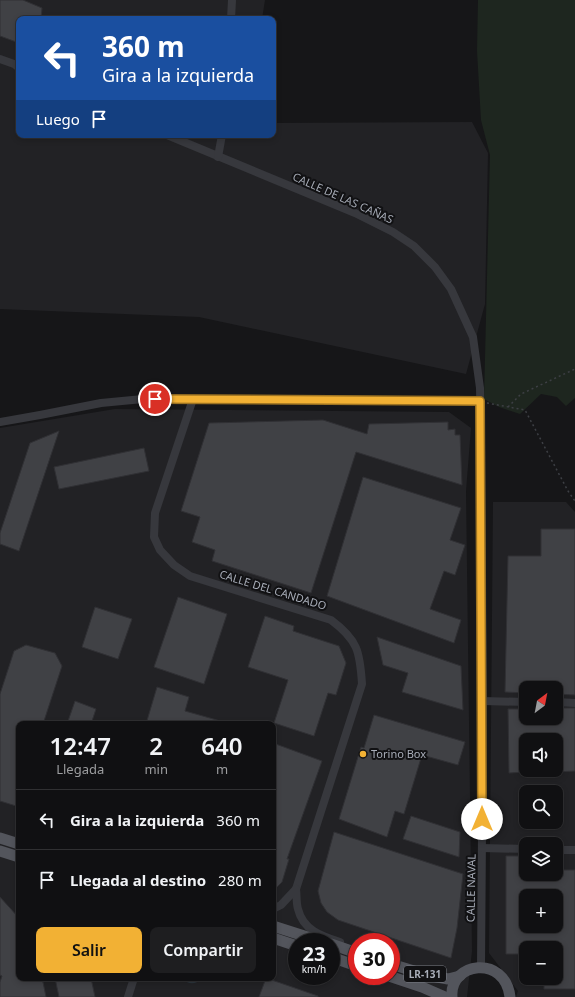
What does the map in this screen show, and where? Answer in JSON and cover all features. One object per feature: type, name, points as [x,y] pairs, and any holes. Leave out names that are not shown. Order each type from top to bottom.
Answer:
[{"type":"main road","points":[[0,838],[16,843]]},
{"type":"main road","points":[[0,851],[16,856]]},
{"type":"main road","points":[[276,927],[295,933]]},
{"type":"main road","points":[[276,939],[288,943]]},
{"type":"main road","name":"LR-131","points":[[400,967],[427,975],[448,979],[460,976]]},
{"type":"main road","points":[[452,997],[454,984],[460,976],[473,968],[481,967],[498,973],[505,980],[509,993],[520,997]]},
{"type":"main road","name":"LR-131","points":[[400,980],[445,997]]},
{"type":"street","points":[[231,16],[232,0]]},
{"type":"street","points":[[0,59],[16,66]]},
{"type":"street","name":"CALLE DE LAS CAÑAS","points":[[174,138],[355,213],[393,232],[414,246],[435,267],[451,289],[462,311],[473,337],[480,388],[480,401]]},
{"type":"street","points":[[218,157],[221,138]]},
{"type":"street","points":[[0,422],[101,403],[143,399],[193,398],[480,401]]},
{"type":"street","name":"CALLE DEL CANDADO","points":[[193,398],[155,513],[154,537],[160,550],[174,565],[190,576],[331,620],[344,629],[355,643],[361,662],[362,684],[296,889],[297,907],[300,917],[306,926],[316,934],[348,945]]},
{"type":"street","name":"CALLE NAVAL","points":[[480,401],[483,701],[481,967]]},
{"type":"street","points":[[483,701],[519,702]]},
{"type":"street","points":[[563,702],[575,703]]},
{"type":"street","points":[[482,848],[519,849]]},
{"type":"street","points":[[563,850],[575,850]]},
{"type":"street","points":[[276,908],[281,905],[296,889]]},
{"type":"street","points":[[128,997],[133,981]]},
{"type":"path","points":[[508,407],[521,394],[575,369]]},
{"type":"path","points":[[480,401],[525,410],[568,491],[575,501]]},
{"type":"shaded area","points":[[0,0],[265,0],[262,16],[16,16],[16,138],[276,138],[276,123],[472,122],[488,153],[485,304],[466,374],[199,317],[0,309]]},
{"type":"shaded area","points":[[478,0],[575,0],[575,398],[566,406],[557,397],[541,394],[520,414],[499,407],[484,399],[490,155],[481,120],[477,51]]},
{"type":"shaded area","points":[[115,409],[449,412],[471,428],[466,491],[472,951],[467,997],[0,997],[0,428]]},
{"type":"shaded area","points":[[493,502],[566,502],[575,512],[575,997],[516,997],[518,991],[489,953]]},
{"type":"shaded area","points":[[186,981],[198,981],[195,983]]},
{"type":"building","points":[[0,0],[23,0],[42,8],[41,16],[16,16],[16,42],[0,36]]},
{"type":"building","points":[[323,420],[367,434],[369,424],[448,422],[448,430],[455,429],[455,435],[460,435],[462,485],[356,452],[311,593],[212,561],[215,550],[192,542],[200,517],[181,511],[209,423]]},
{"type":"building","points":[[59,431],[19,551],[0,544],[0,533],[30,443]]},
{"type":"building","points":[[144,448],[149,471],[59,489],[54,467]]},
{"type":"building","points":[[363,477],[461,508],[450,540],[465,545],[455,575],[444,571],[430,609],[461,620],[454,643],[327,596]]},
{"type":"building","points":[[541,529],[575,529],[575,695],[563,694],[563,681],[519,681],[519,693],[505,692],[508,556],[541,556]]},
{"type":"building","points":[[178,597],[227,614],[204,684],[154,667]]},
{"type":"building","points":[[95,607],[132,619],[118,659],[82,647]]},
{"type":"building","points":[[265,616],[294,626],[293,631],[339,646],[346,663],[336,695],[328,693],[314,736],[276,724],[276,721],[275,721],[288,680],[248,667]]},
{"type":"building","points":[[377,637],[461,666],[463,710],[402,692],[408,673],[383,665]]},
{"type":"building","points":[[26,645],[55,653],[62,666],[44,721],[16,721],[16,806],[0,801],[0,694],[14,651]]},
{"type":"building","points":[[157,687],[189,697],[185,711],[220,721],[147,721]]},
{"type":"building","points":[[75,701],[96,709],[92,721],[68,721]]},
{"type":"building","points":[[563,708],[575,708],[575,771],[563,772],[563,733],[519,733],[519,772],[509,773],[508,709],[519,709],[519,725],[563,725]]},
{"type":"building","points":[[374,715],[465,742],[458,765],[422,755],[404,814],[395,811],[387,837],[339,819],[361,747],[364,748]]},
{"type":"building","points":[[276,744],[322,761],[287,859],[289,859],[282,882],[276,888]]},
{"type":"building","points":[[411,816],[460,832],[459,857],[403,839]]},
{"type":"building","points":[[334,832],[463,874],[457,928],[451,958],[400,941],[400,933],[377,933],[338,920],[327,912],[321,903],[318,891]]},
{"type":"building","points":[[506,856],[519,856],[519,881],[563,881],[563,870],[575,870],[575,989],[544,989],[544,985],[563,985],[563,941],[519,941],[519,954],[506,954]]},
{"type":"building","points":[[0,897],[16,915],[16,981],[43,982],[46,997],[0,997],[0,982],[2,976],[0,975]]},
{"type":"building","points":[[56,981],[92,981],[95,997],[59,997]]},
{"type":"building","points":[[265,981],[275,981],[318,996],[318,997],[259,997]]},
{"type":"place","name":"Torino Box","points":[[363,754]]},
{"type":"route","points":[[155,399],[193,398],[480,401],[483,701],[482,819]]}]
